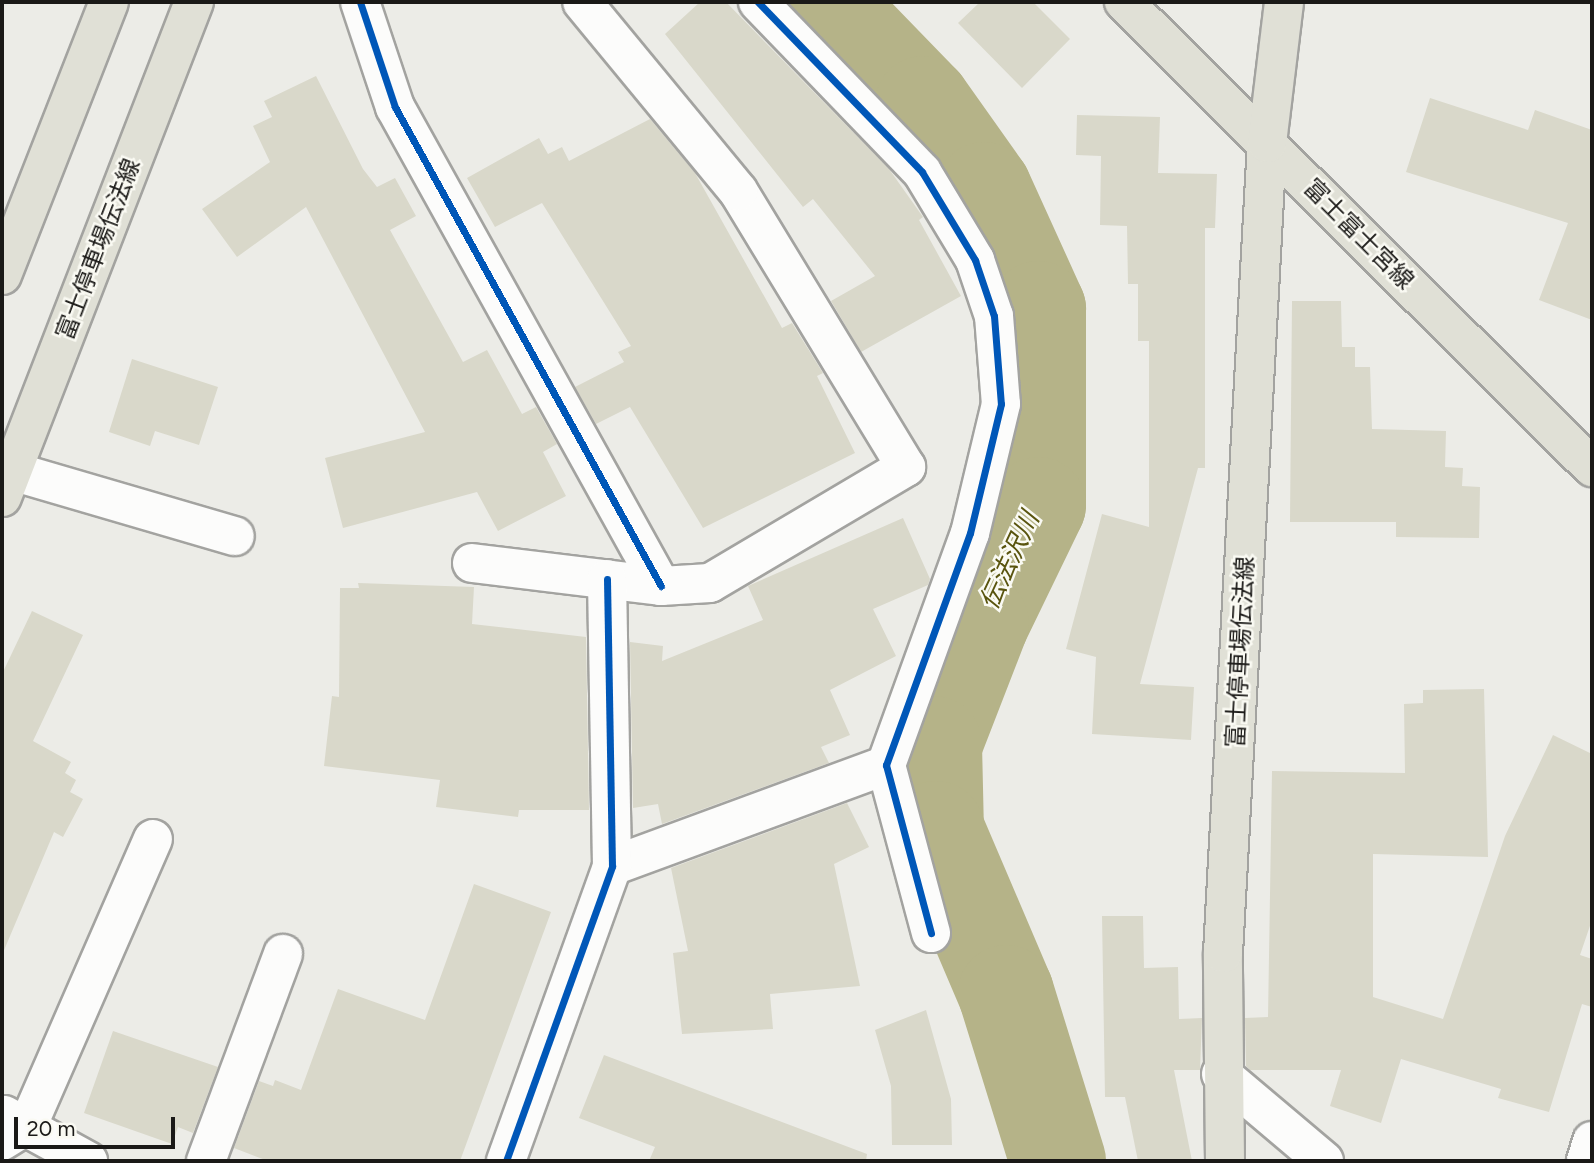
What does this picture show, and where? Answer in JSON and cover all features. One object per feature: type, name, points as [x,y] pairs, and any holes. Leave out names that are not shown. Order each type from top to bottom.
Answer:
[{"type":"main road","points":[[2,275],[109,2]]},
{"type":"main road","name":"富士停車場伝法線","points":[[7,484],[194,2]]},
{"type":"main road","name":"富士富士宮線","points":[[1124,2],[1592,467]]},
{"type":"main road","name":"富士停車場伝法線","points":[[1226,1161],[1221,1074],[1223,953],[1267,143],[1284,2]]},
{"type":"street","points":[[360,2],[395,107],[661,586]]},
{"type":"street","points":[[472,563],[661,586],[710,583],[906,467],[738,191],[582,2]]},
{"type":"street","points":[[758,2],[922,172],[975,260],[994,316],[1001,404],[973,520],[886,765],[932,933]]},
{"type":"street","points":[[7,484],[235,536]]},
{"type":"street","points":[[506,1161],[612,866],[607,579]]},
{"type":"street","points":[[612,866],[886,765]]},
{"type":"street","points":[[88,1161],[11,1127],[153,839]]},
{"type":"street","points":[[206,1161],[283,954]]},
{"type":"street","points":[[1221,1074],[1324,1161]]},
{"type":"street","points":[[1586,1161],[1592,1141]]},
{"type":"building","points":[[700,2],[726,2],[889,169],[923,217],[919,220],[961,296],[861,352],[831,301],[875,276],[813,199],[803,207],[665,34]]},
{"type":"building","points":[[980,2],[1033,2],[1070,39],[1022,88],[958,23]]},
{"type":"building","points":[[316,76],[363,169],[377,187],[395,178],[416,216],[390,230],[463,362],[487,350],[522,414],[536,407],[557,444],[543,452],[566,496],[498,531],[477,492],[343,528],[325,458],[425,432],[306,207],[237,257],[202,209],[270,162],[253,126],[272,117],[264,101]]},
{"type":"building","points":[[1430,98],[1528,130],[1535,110],[1592,130],[1592,320],[1539,300],[1568,223],[1406,172]]},
{"type":"building","points":[[1077,115],[1160,117],[1158,173],[1217,174],[1215,228],[1205,228],[1205,468],[1198,468],[1140,684],[1194,687],[1191,740],[1092,734],[1096,657],[1066,649],[1102,514],[1149,527],[1149,341],[1138,341],[1138,284],[1128,284],[1127,226],[1100,225],[1101,156],[1076,155]]},
{"type":"building","points":[[650,119],[695,173],[782,328],[792,323],[823,373],[817,376],[855,453],[703,528],[630,407],[596,424],[575,387],[624,362],[618,352],[631,346],[542,203],[495,227],[467,178],[539,138],[548,154],[562,147],[569,161]]},
{"type":"building","points":[[1292,301],[1341,301],[1342,347],[1355,347],[1355,367],[1370,367],[1372,429],[1446,431],[1445,467],[1463,468],[1462,486],[1480,487],[1479,538],[1396,537],[1396,522],[1290,522]]},
{"type":"building","points":[[132,359],[218,387],[199,445],[155,431],[150,446],[109,432]]},
{"type":"building","points":[[903,518],[930,579],[928,585],[873,609],[896,656],[830,690],[850,735],[821,747],[829,763],[662,824],[658,804],[633,808],[630,642],[663,646],[662,661],[763,620],[748,586]]},
{"type":"building","points":[[358,583],[474,587],[472,624],[586,637],[589,810],[519,810],[518,817],[436,807],[440,780],[324,766],[332,696],[339,697],[340,588],[359,588]]},
{"type":"building","points":[[32,611],[83,635],[33,741],[71,762],[65,773],[76,780],[70,792],[83,799],[63,837],[54,832],[2,955],[2,674]]},
{"type":"building","points":[[1484,689],[1488,857],[1373,854],[1373,997],[1443,1019],[1505,836],[1553,735],[1592,754],[1592,920],[1580,955],[1592,959],[1592,1007],[1582,1004],[1549,1112],[1498,1098],[1501,1089],[1401,1059],[1381,1123],[1330,1106],[1341,1070],[1250,1070],[1246,1066],[1245,1018],[1268,1017],[1272,771],[1405,773],[1404,704],[1423,703],[1423,690]]},
{"type":"building","points":[[847,803],[869,847],[834,864],[860,986],[770,994],[773,1029],[682,1034],[673,953],[688,951],[671,868]]},
{"type":"building","points":[[474,884],[551,912],[460,1161],[268,1161],[234,1148],[259,1081],[273,1086],[275,1080],[301,1090],[338,989],[425,1020]]},
{"type":"building","points":[[1102,916],[1143,916],[1144,968],[1178,967],[1179,1019],[1202,1018],[1200,1070],[1174,1070],[1192,1161],[1138,1161],[1125,1097],[1105,1097]]},
{"type":"building","points":[[926,1010],[951,1099],[952,1145],[892,1145],[891,1086],[875,1030]]},
{"type":"building","points":[[113,1031],[218,1067],[193,1133],[178,1127],[172,1144],[84,1113]]},
{"type":"building","points":[[604,1055],[867,1154],[866,1161],[649,1161],[655,1147],[579,1118]]},
{"type":"waterway","name":"伝法沢川","points":[[824,2],[923,104],[984,190],[1038,309],[1038,505],[981,623],[934,744],[936,829],[1006,993],[1058,1161]]},
{"type":"cycle path","points":[[360,2],[395,107],[661,586]]},
{"type":"cycle path","points":[[758,2],[922,172],[975,260],[994,316],[1001,404],[970,533],[886,765],[931,933]]},
{"type":"cycle path","points":[[506,1161],[612,866],[607,579]]}]
